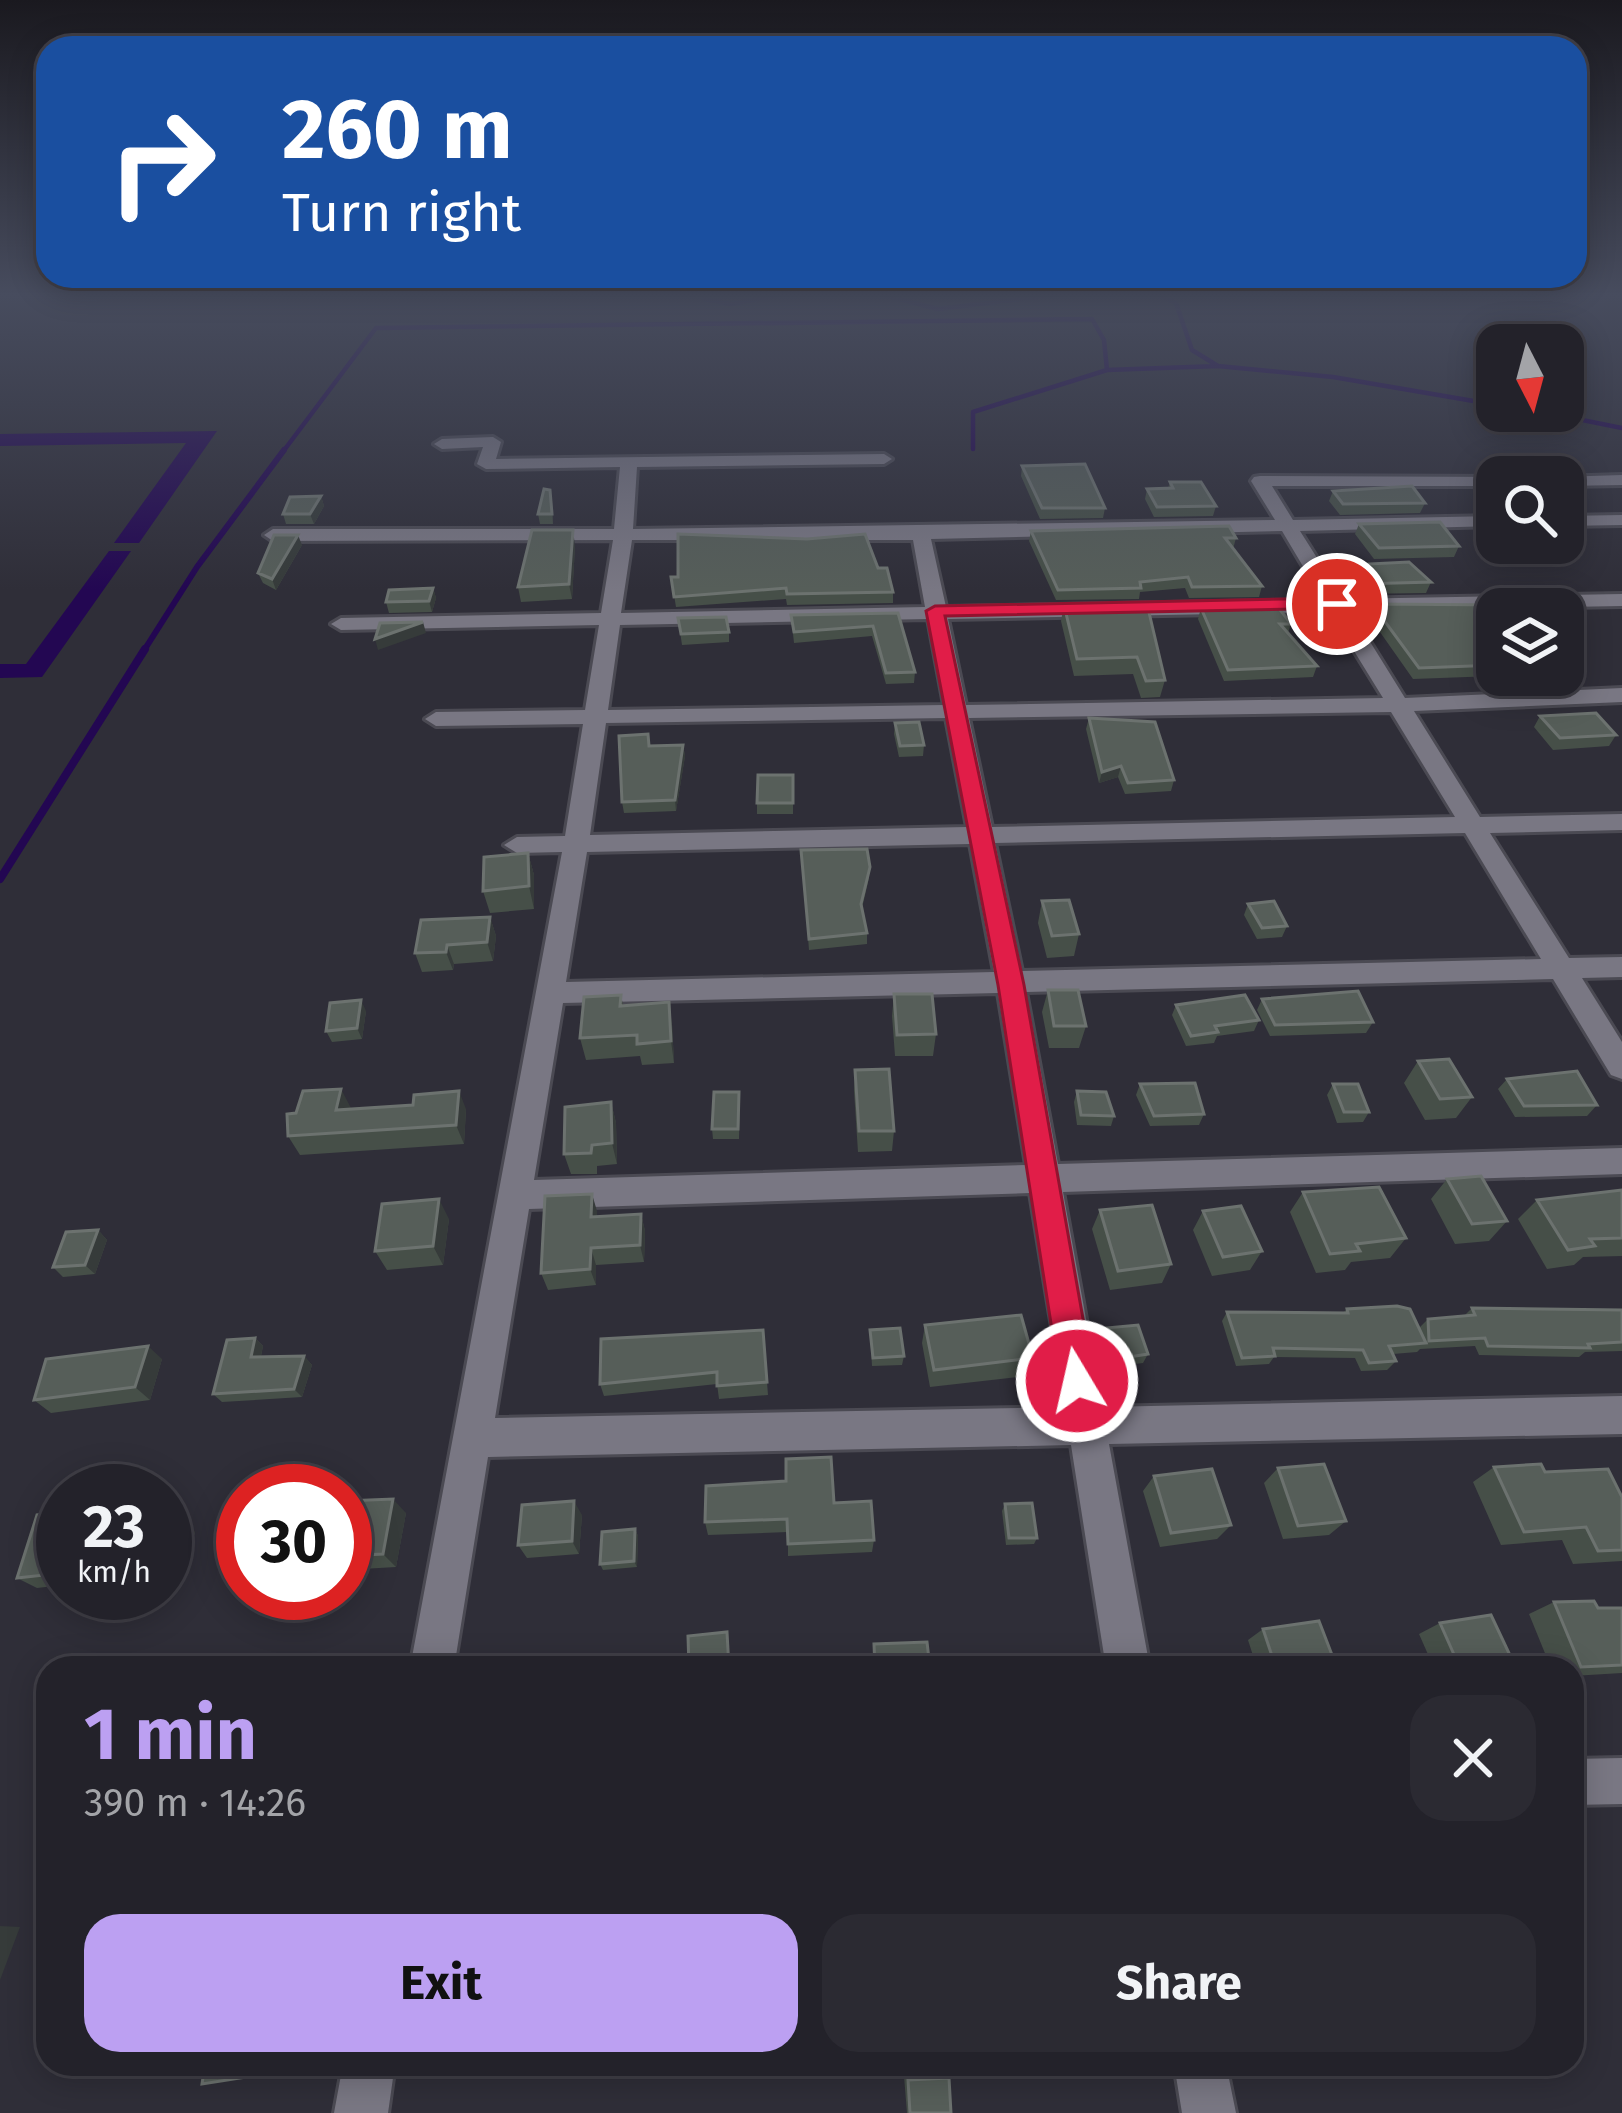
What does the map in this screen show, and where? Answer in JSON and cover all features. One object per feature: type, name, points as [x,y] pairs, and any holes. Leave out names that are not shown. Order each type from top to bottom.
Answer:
[{"type":"street","points":[[442,444],[493,442],[485,464],[884,459]]},
{"type":"street","points":[[434,1656],[575,844],[623,535],[629,464]]},
{"type":"street","points":[[1584,481],[1622,480]]},
{"type":"street","points":[[1476,481],[1259,481],[1622,1067]]},
{"type":"street","points":[[1584,520],[1622,520]]},
{"type":"street","points":[[273,536],[921,534],[1476,521]]},
{"type":"street","points":[[921,534],[1011,985],[1126,1656]]},
{"type":"street","points":[[340,624],[1622,600]]},
{"type":"street","points":[[436,719],[1396,705],[1622,695]]},
{"type":"street","points":[[517,844],[1622,822]]},
{"type":"street","points":[[547,993],[1622,967]]},
{"type":"street","points":[[511,1195],[1622,1161]]},
{"type":"street","points":[[469,1438],[1083,1422],[1622,1415]]},
{"type":"street","points":[[1584,1782],[1622,1781]]},
{"type":"street","points":[[362,2113],[367,2076]]},
{"type":"street","points":[[1202,2076],[1209,2113]]},
{"type":"shaded area","points":[[217,431],[139,543],[114,543],[186,443],[0,446],[0,434]]},
{"type":"shaded area","points":[[109,551],[131,551],[42,677],[0,678],[0,664],[26,664]]},
{"type":"building","points":[[1085,464],[1105,508],[1042,508],[1022,466]]},
{"type":"building","points":[[1170,482],[1201,482],[1216,506],[1157,507],[1147,489],[1173,488]]},
{"type":"building","points":[[1412,486],[1425,503],[1343,504],[1333,491]]},
{"type":"building","points":[[544,489],[550,490],[552,514],[538,514]]},
{"type":"building","points":[[321,496],[310,514],[283,514],[290,497]]},
{"type":"building","points":[[1440,522],[1459,546],[1379,548],[1359,524]]},
{"type":"building","points":[[1229,526],[1236,538],[1225,538],[1262,586],[1192,587],[1188,577],[1140,582],[1141,588],[1058,590],[1031,531]]},
{"type":"building","points":[[532,530],[573,530],[569,584],[518,587]]},
{"type":"building","points":[[678,534],[807,539],[865,534],[878,568],[887,568],[893,592],[787,594],[786,588],[674,597],[671,577],[678,577]]},
{"type":"building","points":[[274,535],[298,535],[272,579],[258,573]]},
{"type":"building","points":[[1409,562],[1431,582],[1359,584],[1347,565]]},
{"type":"building","points":[[433,588],[429,601],[386,602],[389,590]]},
{"type":"building","points":[[1147,604],[1165,680],[1146,681],[1137,657],[1077,659],[1064,605]]},
{"type":"building","points":[[1372,604],[1476,605],[1476,666],[1419,668]]},
{"type":"building","points":[[1278,607],[1291,624],[1280,624],[1317,666],[1228,670],[1201,608]]},
{"type":"building","points":[[898,613],[915,672],[886,673],[873,626],[794,632],[791,615]]},
{"type":"building","points":[[726,617],[729,632],[681,634],[678,618]]},
{"type":"building","points":[[423,622],[375,639],[380,623]]},
{"type":"building","points":[[1596,713],[1616,735],[1560,738],[1540,716]]},
{"type":"building","points":[[1089,718],[1155,722],[1174,780],[1128,783],[1121,766],[1102,772]]},
{"type":"building","points":[[919,722],[924,745],[900,746],[895,723]]},
{"type":"building","points":[[648,734],[649,746],[683,745],[675,800],[622,802],[619,736]]},
{"type":"building","points":[[758,775],[793,775],[793,803],[757,803]]},
{"type":"building","points":[[867,849],[870,867],[861,904],[867,933],[809,939],[801,850]]},
{"type":"building","points":[[528,853],[529,886],[483,891],[484,857]]},
{"type":"building","points":[[1069,900],[1079,934],[1052,936],[1042,901]]},
{"type":"building","points":[[1274,901],[1287,926],[1262,928],[1248,904]]},
{"type":"building","points":[[490,917],[487,942],[447,945],[446,952],[415,953],[421,920]]},
{"type":"building","points":[[1048,990],[1078,990],[1086,1026],[1054,1026]]},
{"type":"building","points":[[1358,991],[1373,1022],[1275,1025],[1262,999]]},
{"type":"building","points":[[894,994],[932,994],[936,1034],[897,1035]]},
{"type":"building","points":[[621,995],[620,1006],[669,1002],[671,1041],[637,1044],[637,1035],[580,1038],[584,997]]},
{"type":"building","points":[[1245,995],[1259,1020],[1215,1026],[1218,1032],[1191,1036],[1176,1005]]},
{"type":"building","points":[[361,1000],[357,1028],[326,1031],[330,1003]]},
{"type":"building","points":[[1449,1059],[1472,1097],[1440,1099],[1418,1061]]},
{"type":"building","points":[[889,1069],[894,1131],[859,1131],[855,1070]]},
{"type":"building","points":[[1577,1071],[1597,1105],[1524,1106],[1507,1079]]},
{"type":"building","points":[[1195,1083],[1204,1114],[1154,1116],[1140,1084]]},
{"type":"building","points":[[1333,1084],[1358,1084],[1369,1112],[1344,1112]]},
{"type":"building","points":[[341,1089],[336,1110],[413,1105],[414,1095],[459,1091],[456,1125],[288,1136],[287,1114],[296,1113],[303,1091]]},
{"type":"building","points":[[1077,1091],[1106,1092],[1114,1116],[1081,1115]]},
{"type":"building","points":[[714,1092],[739,1092],[738,1129],[712,1129]]},
{"type":"building","points":[[611,1102],[612,1143],[592,1145],[591,1153],[564,1154],[565,1107]]},
{"type":"building","points":[[1481,1176],[1507,1221],[1472,1224],[1447,1179]]},
{"type":"building","points":[[1379,1187],[1406,1238],[1356,1244],[1360,1251],[1330,1254],[1303,1192]]},
{"type":"building","points":[[1622,1190],[1622,1238],[1590,1239],[1595,1246],[1568,1250],[1537,1200]]},
{"type":"building","points":[[592,1194],[591,1217],[641,1214],[640,1245],[591,1248],[590,1269],[541,1273],[545,1196]]},
{"type":"building","points":[[439,1199],[433,1246],[375,1251],[382,1204]]},
{"type":"building","points":[[1152,1205],[1171,1264],[1118,1271],[1100,1210]]},
{"type":"building","points":[[1241,1206],[1262,1251],[1223,1257],[1203,1211]]},
{"type":"building","points":[[98,1230],[85,1265],[53,1267],[66,1232]]},
{"type":"building","points":[[1472,1308],[1622,1310],[1622,1342],[1588,1344],[1590,1348],[1488,1346],[1485,1338],[1429,1341],[1428,1319],[1475,1315]]},
{"type":"building","points":[[1347,1309],[1410,1309],[1426,1343],[1389,1346],[1396,1361],[1369,1363],[1363,1350],[1273,1348],[1275,1356],[1242,1358],[1227,1312],[1348,1313]]},
{"type":"building","points":[[1021,1315],[1033,1358],[934,1370],[925,1325]]},
{"type":"building","points":[[1138,1325],[1148,1354],[1116,1359],[1106,1328]]},
{"type":"building","points":[[900,1328],[904,1356],[873,1358],[870,1330]]},
{"type":"building","points":[[763,1330],[767,1382],[717,1386],[717,1372],[600,1384],[601,1339]]},
{"type":"building","points":[[255,1338],[251,1357],[304,1356],[294,1389],[213,1394],[227,1340]]},
{"type":"building","points":[[148,1346],[135,1387],[34,1400],[46,1359]]},
{"type":"building","points":[[831,1457],[834,1503],[871,1501],[874,1540],[788,1544],[787,1519],[705,1522],[706,1486],[786,1481],[786,1459]]},
{"type":"building","points":[[1324,1464],[1346,1521],[1298,1526],[1278,1468]]},
{"type":"building","points":[[1541,1464],[1545,1472],[1608,1469],[1622,1497],[1622,1550],[1598,1551],[1586,1527],[1524,1532],[1494,1467]]},
{"type":"building","points":[[1212,1469],[1231,1525],[1171,1533],[1154,1476]]},
{"type":"building","points":[[393,1499],[383,1554],[372,1555],[372,1500]]},
{"type":"building","points":[[574,1501],[572,1541],[518,1545],[522,1505]]},
{"type":"building","points":[[1032,1503],[1037,1538],[1009,1538],[1005,1504]]},
{"type":"building","points":[[36,1518],[36,1576],[17,1578]]},
{"type":"building","points":[[635,1529],[634,1561],[600,1564],[602,1532]]},
{"type":"building","points":[[1594,1601],[1598,1608],[1622,1608],[1622,1665],[1584,1667],[1584,1656],[1576,1656],[1554,1602]]},
{"type":"building","points":[[1491,1615],[1510,1656],[1455,1656],[1440,1623]]},
{"type":"building","points":[[1319,1621],[1332,1656],[1272,1656],[1263,1629]]},
{"type":"building","points":[[727,1632],[728,1656],[689,1656],[688,1636]]},
{"type":"building","points":[[927,1642],[929,1656],[874,1656],[874,1644]]},
{"type":"building","points":[[203,2076],[252,2076],[202,2084]]},
{"type":"building","points":[[949,2078],[951,2113],[910,2113],[908,2080]]},
{"type":"waterway","points":[[282,453],[327,393]]},
{"type":"waterway","points":[[973,449],[973,412],[1035,393]]},
{"type":"waterway","points":[[1424,393],[1476,401]]},
{"type":"waterway","points":[[1584,420],[1622,428]]},
{"type":"waterway","points":[[143,652],[197,567],[284,450]]},
{"type":"waterway","points":[[0,879],[145,649]]},
{"type":"route","points":[[1077,1381],[1011,985],[935,611],[1337,604]]}]
